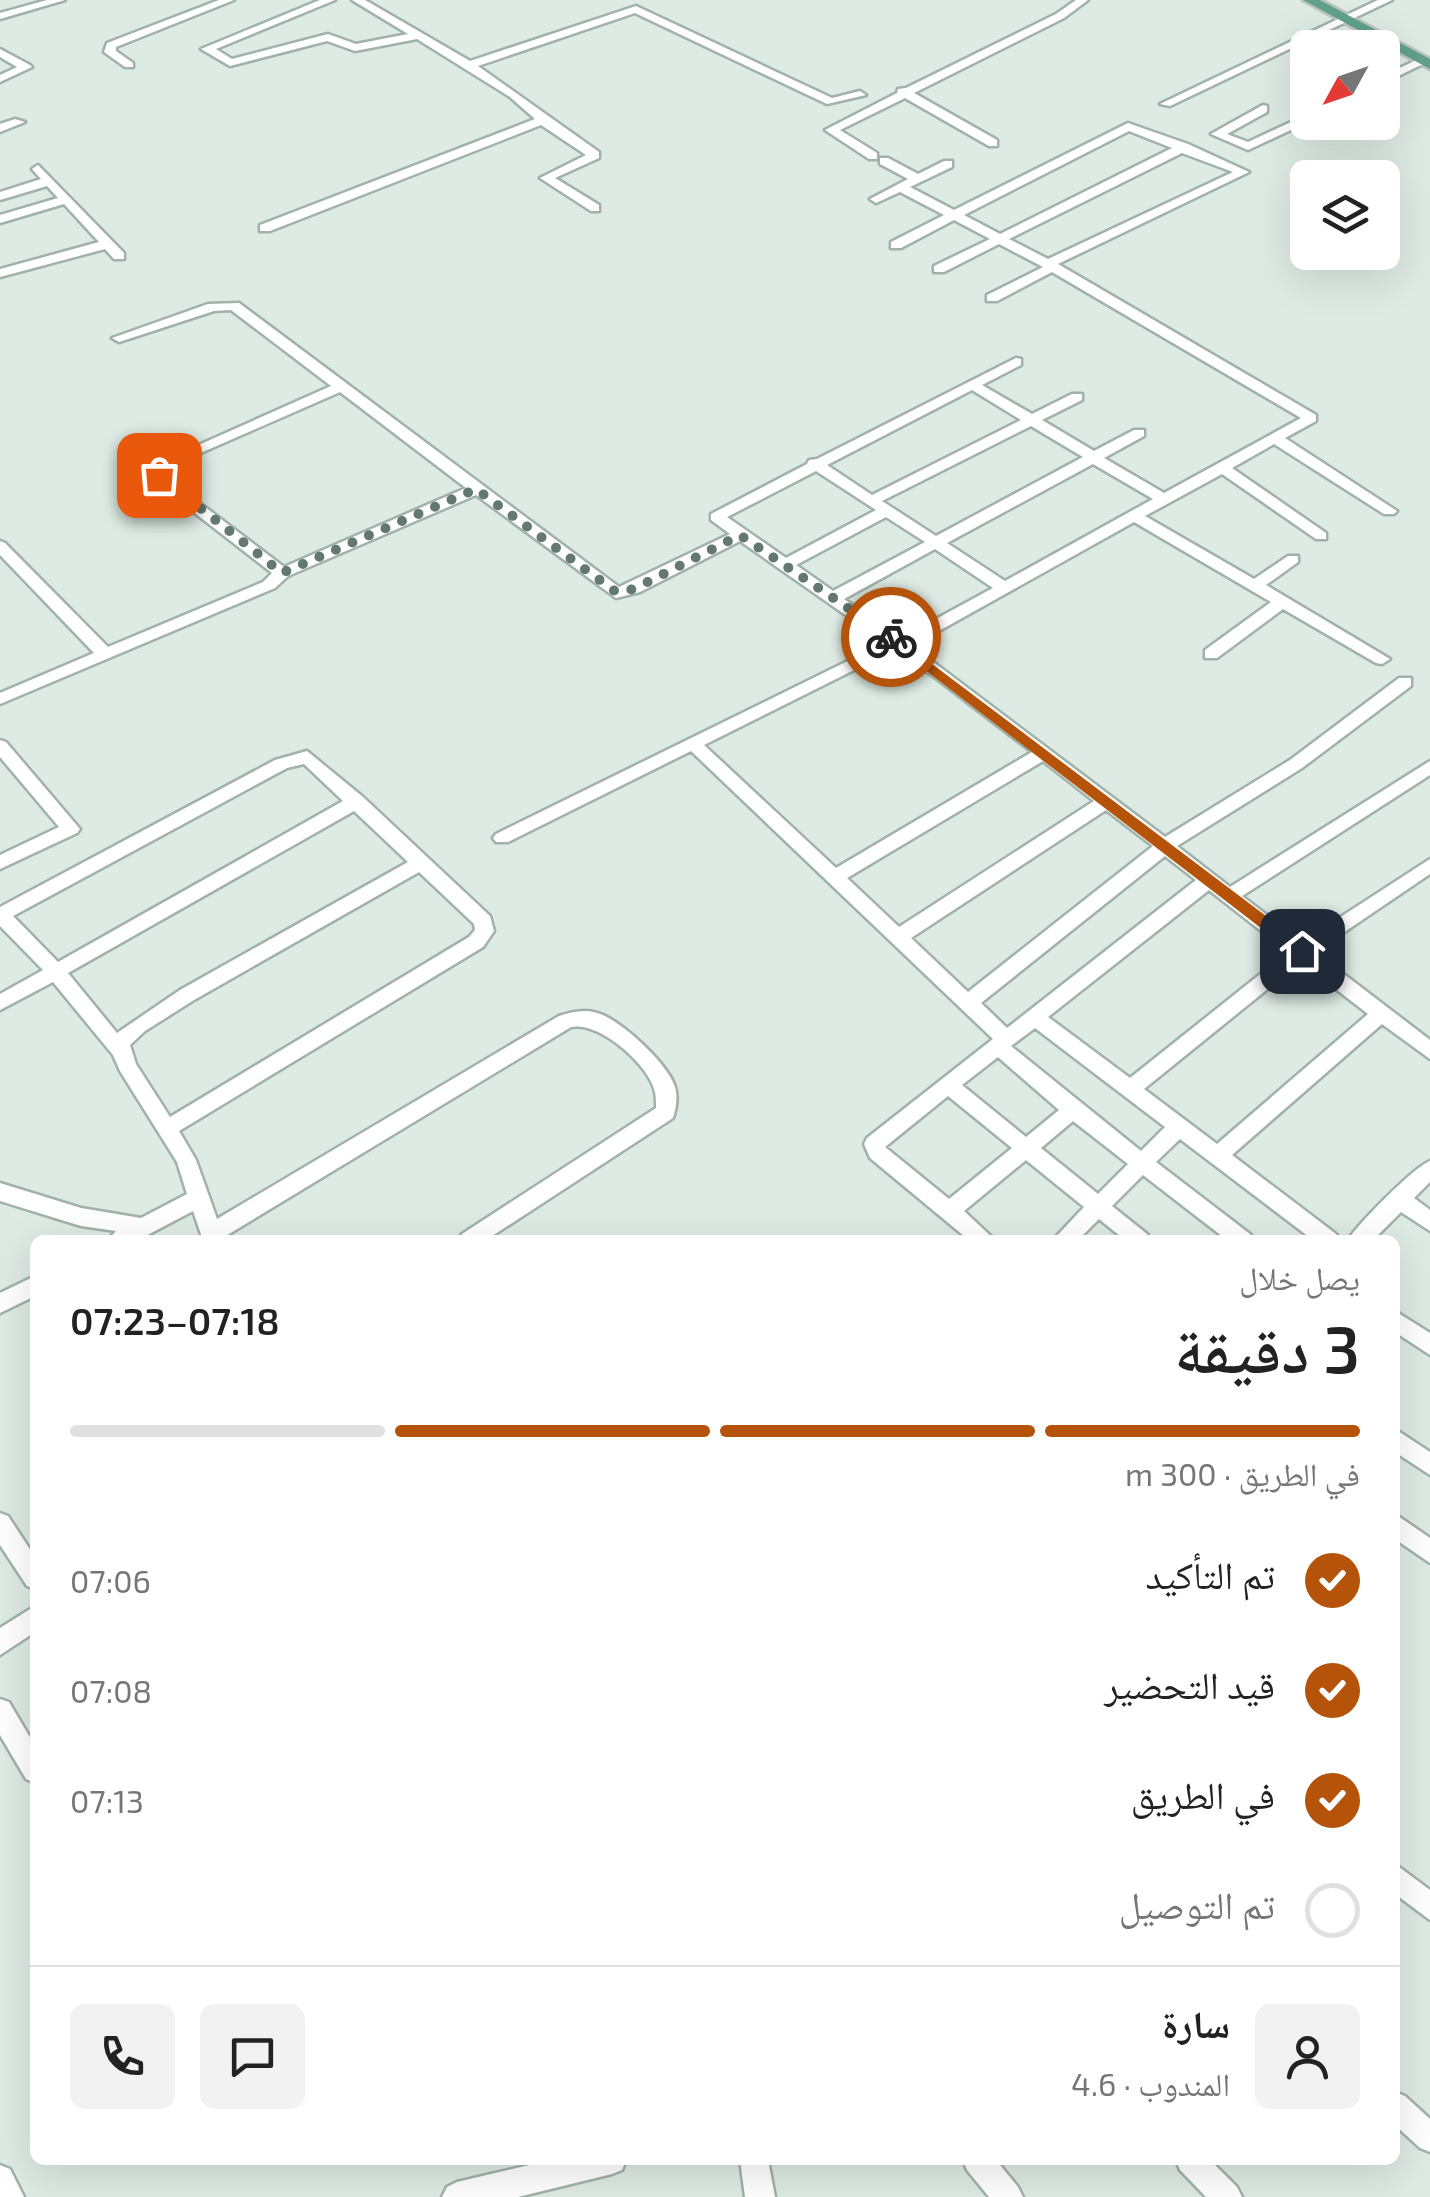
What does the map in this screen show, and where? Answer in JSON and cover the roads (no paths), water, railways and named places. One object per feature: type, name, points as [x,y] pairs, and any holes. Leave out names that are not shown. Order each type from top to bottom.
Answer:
[{"type":"main road","points":[[1310,0],[1426,63]]},
{"type":"street","points":[[0,16],[60,0]]},
{"type":"street","points":[[129,66],[110,52],[112,45],[229,0]]},
{"type":"street","points":[[330,0],[208,49],[230,62],[328,37],[355,48],[415,36]]},
{"type":"street","points":[[358,0],[532,106],[542,120],[595,155],[546,178],[594,208]]},
{"type":"street","points":[[918,179],[831,130],[902,91],[1060,16],[1083,0]]},
{"type":"street","points":[[1166,104],[1387,0]]},
{"type":"street","points":[[469,66],[636,10],[831,102],[860,95]]},
{"type":"street","points":[[0,52],[26,67],[0,80]]},
{"type":"street","points":[[1400,74],[1426,63]]},
{"type":"street","points":[[902,91],[993,143]]},
{"type":"street","points":[[1263,109],[1217,134],[1248,146],[1290,126]]},
{"type":"street","points":[[264,228],[542,120]]},
{"type":"street","points":[[0,128],[19,122]]},
{"type":"street","points":[[896,245],[1128,126],[1243,174],[1050,266],[992,298]]},
{"type":"street","points":[[940,269],[1004,241],[1184,147]]},
{"type":"street","points":[[876,199],[948,164]]},
{"type":"street","points":[[38,169],[119,256]]},
{"type":"street","points":[[0,196],[49,181]]},
{"type":"street","points":[[901,188],[1050,266],[1311,418],[902,645]]},
{"type":"street","points":[[0,219],[66,200]]},
{"type":"street","points":[[0,273],[107,244]]},
{"type":"street","points":[[119,338],[213,307],[234,306],[616,592],[634,589],[740,535]]},
{"type":"street","points":[[1016,362],[716,517],[902,645],[1430,1051]]},
{"type":"street","points":[[971,384],[1163,500]]},
{"type":"street","points":[[282,573],[183,497],[154,468],[343,386]]},
{"type":"street","points":[[873,500],[1077,396]]},
{"type":"street","points":[[835,597],[1139,433]]},
{"type":"street","points":[[1274,438],[1389,511]]},
{"type":"street","points":[[814,464],[1006,589]]},
{"type":"street","points":[[1222,468],[1320,536]]},
{"type":"street","points":[[0,699],[269,585],[282,573],[476,489]]},
{"type":"street","points":[[787,564],[888,510]]},
{"type":"street","points":[[1134,516],[1382,659]]},
{"type":"street","points":[[0,546],[104,653]]},
{"type":"street","points":[[1252,586],[1293,559]]},
{"type":"street","points":[[1210,654],[1280,603]]},
{"type":"street","points":[[502,838],[864,658]]},
{"type":"street","points":[[968,1003],[1166,845],[1296,764],[1405,682]]},
{"type":"street","points":[[692,742],[968,1003],[1003,1043],[1073,1110],[1229,1235]]},
{"type":"street","points":[[0,746],[71,829],[0,862]]},
{"type":"street","points":[[835,877],[1045,752]]},
{"type":"street","points":[[169,1127],[481,939],[485,927],[479,916],[312,758],[301,757],[0,915],[56,971],[119,1049],[169,1127],[214,1235]]},
{"type":"street","points":[[1230,895],[1430,768]]},
{"type":"street","points":[[898,938],[1108,800]]},
{"type":"street","points":[[0,1003],[357,801]]},
{"type":"street","points":[[119,1049],[138,1026],[420,864]]},
{"type":"street","points":[[1128,1090],[1302,951],[1430,865]]},
{"type":"street","points":[[978,1235],[874,1146],[1210,879]]},
{"type":"street","points":[[1217,1156],[1382,1013]]},
{"type":"street","points":[[216,1235],[566,1021],[584,1016],[607,1024],[665,1087],[666,1112],[476,1235]]},
{"type":"street","points":[[1034,1017],[1322,1235]]},
{"type":"street","points":[[948,1085],[1134,1235]]},
{"type":"street","points":[[949,1210],[1073,1110]]},
{"type":"street","points":[[1070,1235],[1179,1127]]},
{"type":"street","points":[[1364,1235],[1430,1170]]},
{"type":"street","points":[[0,1192],[80,1217],[143,1227]]},
{"type":"street","points":[[128,1235],[200,1197]]},
{"type":"street","points":[[1399,1200],[1430,1222]]},
{"type":"street","points":[[0,1304],[30,1288]]},
{"type":"street","points":[[1400,1324],[1430,1346]]},
{"type":"street","points":[[1400,1442],[1430,1464]]},
{"type":"street","points":[[0,1524],[30,1570]]},
{"type":"street","points":[[1400,1529],[1430,1552]]},
{"type":"street","points":[[0,1643],[30,1622]]},
{"type":"street","points":[[0,1711],[30,1762]]},
{"type":"street","points":[[1400,1881],[1430,1906]]},
{"type":"street","points":[[1400,2111],[1430,2138]]},
{"type":"street","points":[[457,2197],[591,2165]]},
{"type":"street","points":[[755,2165],[760,2197]]},
{"type":"street","points":[[980,2165],[1008,2197]]},
{"type":"street","points":[[1195,2165],[1227,2197]]},
{"type":"street","points":[[0,2179],[9,2197]]}]
